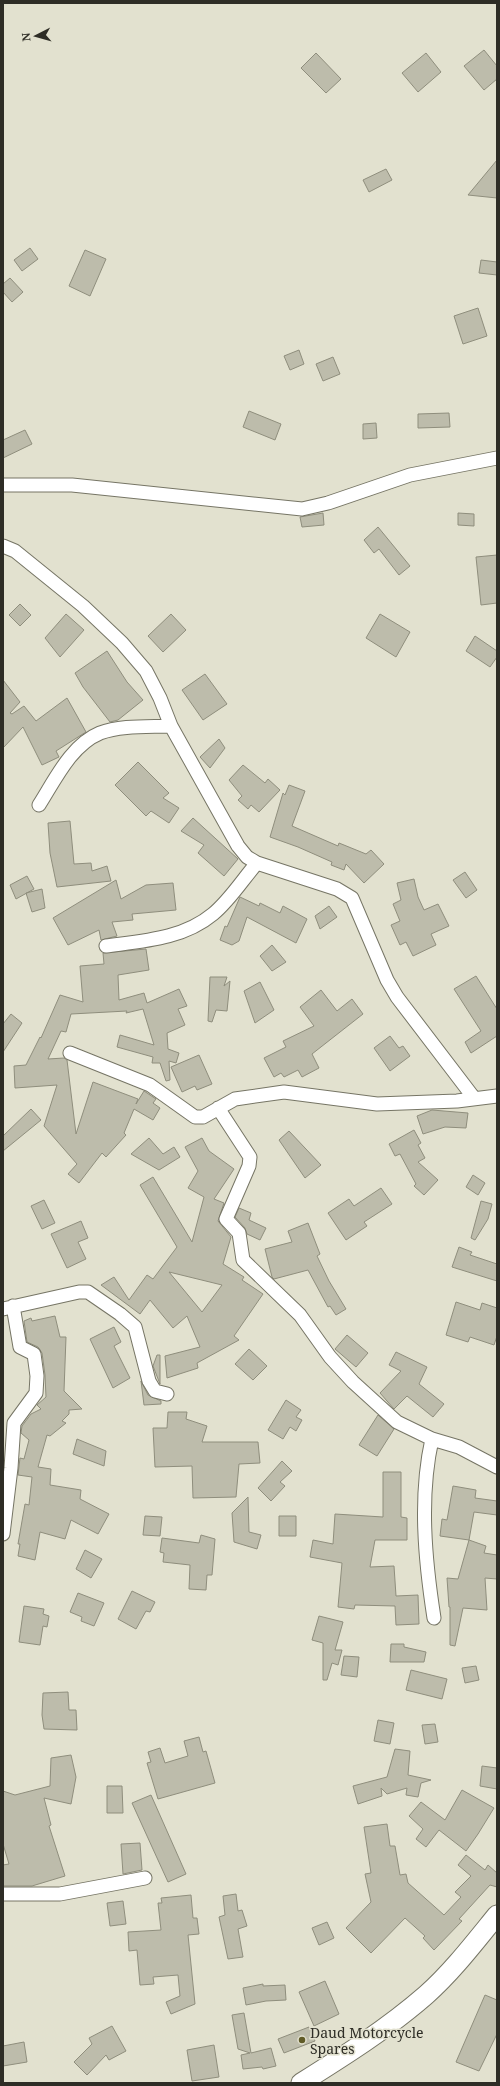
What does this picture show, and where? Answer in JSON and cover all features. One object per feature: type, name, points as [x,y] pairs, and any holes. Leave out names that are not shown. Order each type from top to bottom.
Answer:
[{"type":"main road","points":[[301,2083],[364,2044],[426,1994],[467,1951],[497,1915]]},
{"type":"street","points":[[3,485],[72,485],[302,509],[328,503],[410,475],[497,458]]},
{"type":"street","points":[[3,546],[15,551],[83,606],[122,643],[146,671],[160,698],[171,726],[238,846],[247,857],[257,863],[337,889],[352,898],[387,980],[397,997],[474,1098]]},
{"type":"street","points":[[40,805],[68,760],[89,739],[102,733],[171,726]]},
{"type":"street","points":[[106,946],[167,937],[195,927],[214,914],[257,863]]},
{"type":"street","points":[[70,1052],[150,1085],[195,1116],[203,1117],[235,1099],[284,1092],[377,1104],[497,1096]]},
{"type":"street","points":[[218,1108],[250,1157],[247,1173],[226,1219],[239,1233],[243,1260],[300,1315],[330,1357],[353,1382],[397,1422],[432,1439],[459,1447],[497,1467]]},
{"type":"street","points":[[3,1534],[11,1468],[14,1424],[36,1393],[37,1376],[34,1354],[20,1347],[8,1308],[79,1292],[88,1292],[120,1314],[135,1327],[149,1381],[155,1391],[167,1394]]},
{"type":"street","points":[[432,1439],[426,1466],[426,1565],[434,1618]]},
{"type":"street","points":[[3,1894],[60,1894],[145,1878]]},
{"type":"building","points":[[484,50],[497,66],[497,79],[484,90],[464,66]]},
{"type":"building","points":[[316,53],[341,79],[326,93],[301,68]]},
{"type":"building","points":[[426,53],[441,72],[418,92],[402,73]]},
{"type":"building","points":[[497,160],[497,198],[468,195]]},
{"type":"building","points":[[386,169],[392,180],[369,192],[363,180]]},
{"type":"building","points":[[30,248],[38,259],[22,271],[14,260]]},
{"type":"building","points":[[85,250],[106,259],[90,296],[69,286]]},
{"type":"building","points":[[481,260],[497,262],[497,275],[479,273]]},
{"type":"building","points":[[10,278],[23,292],[12,302],[3,292],[3,284]]},
{"type":"building","points":[[478,308],[487,336],[463,344],[454,316]]},
{"type":"building","points":[[299,350],[304,364],[290,370],[284,356]]},
{"type":"building","points":[[333,357],[340,374],[323,381],[316,364]]},
{"type":"building","points":[[249,411],[281,424],[275,440],[243,427]]},
{"type":"building","points":[[449,413],[450,427],[418,428],[418,414]]},
{"type":"building","points":[[376,423],[377,438],[363,439],[363,424]]},
{"type":"building","points":[[25,430],[32,444],[3,458],[3,440]]},
{"type":"building","points":[[323,513],[324,525],[302,527],[300,517]]},
{"type":"building","points":[[458,513],[474,514],[474,526],[458,525]]},
{"type":"building","points":[[378,527],[410,566],[399,575],[379,549],[374,553],[364,540]]},
{"type":"building","points":[[497,555],[497,603],[481,605],[476,557]]},
{"type":"building","points":[[20,604],[31,615],[20,626],[9,615]]},
{"type":"building","points":[[66,614],[84,630],[60,657],[45,638]]},
{"type":"building","points":[[171,614],[186,630],[163,652],[148,636]]},
{"type":"building","points":[[380,614],[410,632],[396,657],[366,638]]},
{"type":"building","points":[[475,636],[497,651],[497,657],[490,667],[466,651]]},
{"type":"building","points":[[107,651],[127,682],[143,700],[118,720],[110,722],[83,687],[75,673]]},
{"type":"building","points":[[205,674],[227,704],[203,720],[182,690]]},
{"type":"building","points":[[3,680],[20,702],[10,713],[12,714],[24,706],[36,721],[67,698],[86,732],[56,751],[59,757],[42,765],[23,727],[3,748]]},
{"type":"building","points":[[219,739],[225,748],[210,768],[200,757]]},
{"type":"building","points":[[138,762],[169,793],[163,798],[179,808],[169,823],[151,811],[146,816],[115,785]]},
{"type":"building","points":[[243,765],[265,783],[268,779],[280,790],[259,812],[251,805],[248,809],[238,800],[242,796],[229,780]]},
{"type":"building","points":[[289,785],[305,791],[292,826],[338,846],[339,843],[366,854],[371,850],[384,864],[364,883],[346,864],[344,870],[331,865],[332,862],[270,837],[283,793],[285,795]]},
{"type":"building","points":[[193,818],[238,859],[224,876],[198,853],[204,845],[181,831]]},
{"type":"building","points":[[70,821],[74,864],[91,863],[92,871],[107,866],[111,881],[57,887],[50,853],[48,823]]},
{"type":"building","points":[[465,872],[477,890],[466,898],[453,880]]},
{"type":"building","points":[[27,876],[34,889],[16,899],[10,885]]},
{"type":"building","points":[[414,879],[418,897],[424,910],[438,904],[449,926],[431,934],[436,945],[413,956],[406,942],[400,945],[391,925],[400,921],[393,904],[401,900],[397,883]]},
{"type":"building","points":[[116,880],[121,899],[146,885],[173,883],[176,910],[132,914],[133,920],[112,922],[117,936],[101,940],[99,930],[68,945],[53,918]]},
{"type":"building","points":[[42,889],[45,908],[32,912],[26,893]]},
{"type":"building","points":[[240,897],[259,906],[260,903],[280,913],[283,906],[307,919],[296,943],[247,917],[239,941],[232,945],[220,940],[225,926],[227,927]]},
{"type":"building","points":[[329,906],[337,917],[320,929],[315,916]]},
{"type":"building","points":[[272,945],[286,962],[272,971],[260,956]]},
{"type":"building","points":[[146,949],[149,970],[118,975],[119,1000],[144,993],[147,1003],[179,989],[187,1006],[178,1009],[185,1025],[167,1033],[168,1049],[179,1053],[176,1063],[169,1061],[170,1080],[166,1081],[160,1063],[152,1063],[153,1057],[117,1047],[120,1035],[154,1045],[143,1009],[126,1013],[127,1011],[71,1014],[66,1032],[61,1031],[48,1059],[64,1058],[67,1060],[76,1134],[93,1082],[138,1099],[136,1104],[144,1091],[156,1099],[153,1103],[160,1108],[153,1120],[134,1109],[124,1133],[126,1135],[106,1157],[102,1153],[79,1183],[68,1174],[77,1164],[44,1126],[57,1085],[15,1088],[14,1066],[26,1065],[40,1037],[41,1038],[60,995],[83,1002],[80,966],[104,964],[103,953]]},
{"type":"building","points":[[476,976],[497,1009],[497,1036],[471,1053],[465,1042],[481,1031],[454,989]]},
{"type":"building","points":[[210,977],[227,977],[224,986],[230,981],[227,1011],[216,1010],[212,1022],[208,1021]]},
{"type":"building","points":[[260,982],[274,1010],[255,1023],[244,991]]},
{"type":"building","points":[[321,990],[337,1011],[352,999],[363,1014],[312,1054],[319,1068],[302,1077],[298,1070],[284,1077],[281,1073],[274,1077],[264,1058],[286,1047],[283,1041],[314,1026],[300,1007]]},
{"type":"building","points":[[11,1014],[22,1023],[3,1052],[3,1024]]},
{"type":"building","points":[[390,1036],[399,1048],[403,1046],[410,1056],[390,1071],[374,1048]]},
{"type":"building","points":[[199,1055],[212,1084],[197,1090],[195,1086],[182,1092],[171,1067]]},
{"type":"building","points":[[31,1109],[41,1120],[3,1151],[3,1136]]},
{"type":"building","points":[[432,1110],[468,1113],[466,1128],[445,1127],[423,1134],[417,1116]]},
{"type":"building","points":[[414,1130],[421,1143],[418,1145],[425,1158],[418,1162],[438,1180],[424,1195],[414,1186],[416,1184],[400,1154],[395,1156],[389,1144]]},
{"type":"building","points":[[289,1131],[321,1165],[305,1178],[279,1140]]},
{"type":"building","points":[[149,1138],[163,1154],[174,1147],[180,1157],[159,1170],[131,1154]]},
{"type":"building","points":[[202,1138],[209,1151],[234,1169],[214,1199],[224,1203],[218,1221],[231,1237],[223,1264],[244,1277],[242,1280],[263,1294],[234,1336],[239,1340],[197,1363],[198,1368],[167,1378],[165,1356],[200,1347],[187,1316],[173,1328],[150,1300],[140,1314],[101,1285],[114,1277],[129,1300],[147,1275],[153,1279],[177,1247],[140,1185],[153,1177],[192,1242],[204,1197],[188,1188],[198,1171],[185,1147]],"holes":[[[169,1272],[222,1285],[202,1312]]]},
{"type":"building","points":[[473,1175],[485,1183],[478,1195],[466,1187]]},
{"type":"building","points":[[381,1188],[392,1204],[364,1222],[367,1226],[346,1240],[328,1213],[349,1199],[354,1206]]},
{"type":"building","points":[[44,1200],[55,1223],[42,1229],[31,1206]]},
{"type":"building","points":[[481,1201],[492,1204],[488,1219],[475,1240],[471,1238]]},
{"type":"building","points":[[239,1208],[251,1213],[249,1220],[266,1228],[260,1240],[247,1234],[245,1228],[235,1217]]},
{"type":"building","points":[[81,1221],[88,1238],[78,1242],[86,1259],[67,1268],[51,1234]]},
{"type":"building","points":[[308,1223],[320,1254],[317,1256],[329,1281],[346,1309],[336,1315],[330,1306],[328,1307],[308,1270],[274,1279],[272,1277],[265,1249],[292,1242],[288,1231]]},
{"type":"building","points":[[459,1247],[472,1252],[470,1255],[497,1264],[497,1281],[452,1267]]},
{"type":"building","points":[[456,1302],[480,1310],[482,1303],[497,1308],[497,1336],[494,1345],[470,1337],[468,1342],[446,1335]]},
{"type":"building","points":[[55,1316],[60,1337],[66,1337],[64,1391],[82,1409],[69,1410],[69,1414],[62,1421],[66,1423],[50,1436],[47,1435],[38,1467],[51,1469],[50,1485],[81,1490],[80,1499],[109,1514],[98,1534],[71,1520],[65,1539],[40,1532],[35,1560],[18,1556],[20,1544],[18,1544],[25,1504],[29,1505],[32,1477],[18,1475],[20,1458],[24,1459],[29,1440],[21,1433],[22,1426],[31,1414],[41,1409],[37,1405],[46,1397],[45,1375],[42,1353],[38,1347],[27,1342],[24,1321],[31,1318],[32,1321]]},
{"type":"building","points":[[114,1327],[121,1342],[114,1346],[130,1378],[113,1388],[90,1339]]},
{"type":"building","points":[[347,1335],[368,1353],[356,1367],[335,1349]]},
{"type":"building","points":[[249,1349],[267,1366],[253,1380],[235,1364]]},
{"type":"building","points":[[396,1352],[427,1367],[419,1384],[444,1404],[433,1417],[407,1396],[394,1409],[380,1393],[401,1371],[389,1365]]},
{"type":"building","points":[[157,1355],[160,1355],[160,1384],[153,1366]]},
{"type":"building","points":[[141,1381],[148,1395],[161,1401],[161,1404],[144,1405]]},
{"type":"building","points":[[286,1400],[301,1410],[296,1417],[302,1420],[296,1431],[290,1427],[283,1439],[268,1430]]},
{"type":"building","points":[[168,1412],[187,1412],[186,1419],[207,1426],[202,1442],[258,1442],[260,1463],[239,1464],[236,1497],[193,1498],[192,1466],[155,1467],[153,1428],[167,1428]]},
{"type":"building","points":[[378,1415],[394,1429],[377,1456],[359,1445]]},
{"type":"building","points":[[77,1439],[106,1451],[104,1466],[73,1454]]},
{"type":"building","points":[[282,1461],[292,1471],[280,1482],[285,1486],[271,1501],[258,1488]]},
{"type":"building","points":[[383,1472],[401,1472],[401,1517],[407,1518],[407,1540],[375,1540],[370,1567],[394,1566],[396,1596],[418,1595],[419,1624],[396,1625],[395,1606],[355,1605],[354,1609],[338,1607],[342,1563],[310,1557],[313,1540],[333,1544],[335,1514],[383,1517]]},
{"type":"building","points":[[453,1486],[476,1490],[475,1498],[497,1501],[497,1515],[474,1512],[469,1540],[440,1536],[442,1519],[447,1520]]},
{"type":"building","points":[[248,1497],[249,1532],[261,1535],[257,1549],[234,1542],[232,1513]]},
{"type":"building","points":[[145,1516],[162,1517],[160,1536],[143,1535]]},
{"type":"building","points":[[279,1516],[296,1516],[296,1536],[279,1536]]},
{"type":"building","points":[[201,1535],[215,1539],[212,1575],[207,1575],[206,1590],[189,1589],[190,1565],[163,1562],[164,1553],[160,1552],[162,1538],[199,1543]]},
{"type":"building","points":[[469,1540],[486,1546],[484,1553],[497,1555],[497,1579],[485,1578],[487,1610],[463,1608],[455,1646],[450,1645],[450,1607],[447,1578],[458,1579]]},
{"type":"building","points":[[85,1550],[102,1559],[91,1578],[76,1569]]},
{"type":"building","points":[[132,1591],[155,1602],[150,1612],[146,1611],[136,1629],[118,1619]]},
{"type":"building","points":[[78,1593],[104,1603],[94,1626],[81,1621],[82,1617],[70,1612]]},
{"type":"building","points":[[24,1606],[44,1609],[43,1614],[49,1616],[47,1627],[43,1626],[40,1645],[19,1642]]},
{"type":"building","points":[[319,1616],[343,1622],[335,1650],[342,1650],[338,1665],[332,1663],[327,1680],[323,1680],[323,1643],[312,1640]]},
{"type":"building","points":[[391,1644],[404,1644],[404,1647],[426,1652],[424,1662],[390,1662]]},
{"type":"building","points":[[344,1656],[359,1657],[357,1677],[341,1675]]},
{"type":"building","points":[[476,1666],[479,1680],[465,1683],[462,1668]]},
{"type":"building","points":[[411,1670],[447,1679],[442,1699],[406,1690]]},
{"type":"building","points":[[68,1692],[69,1710],[76,1710],[77,1730],[44,1729],[42,1715],[43,1693]]},
{"type":"building","points":[[378,1720],[394,1723],[390,1744],[374,1741]]},
{"type":"building","points":[[435,1724],[438,1742],[425,1744],[422,1725]]},
{"type":"building","points":[[199,1737],[203,1752],[206,1751],[215,1783],[158,1799],[147,1763],[151,1762],[148,1752],[160,1748],[165,1763],[188,1756],[184,1741]]},
{"type":"building","points":[[395,1749],[410,1751],[408,1775],[431,1780],[421,1783],[418,1797],[406,1795],[407,1788],[387,1794],[381,1788],[382,1796],[358,1804],[353,1786],[387,1777]]},
{"type":"building","points":[[71,1755],[76,1777],[71,1804],[44,1798],[51,1825],[49,1826],[65,1876],[32,1886],[3,1886],[3,1865],[9,1864],[3,1844],[3,1791],[15,1795],[50,1786],[51,1758]]},
{"type":"building","points":[[482,1766],[497,1768],[497,1789],[480,1786]]},
{"type":"building","points":[[107,1786],[122,1786],[123,1813],[107,1813]]},
{"type":"building","points":[[462,1790],[494,1808],[478,1834],[466,1851],[439,1830],[426,1847],[416,1839],[423,1829],[409,1816],[421,1802],[445,1820]]},
{"type":"building","points":[[151,1795],[186,1874],[168,1882],[132,1803]]},
{"type":"building","points":[[387,1824],[390,1846],[395,1846],[400,1875],[406,1874],[408,1883],[444,1915],[461,1897],[455,1892],[471,1876],[458,1865],[466,1855],[485,1870],[488,1865],[497,1873],[497,1887],[490,1885],[459,1919],[462,1921],[434,1950],[423,1938],[425,1936],[405,1918],[371,1953],[346,1928],[371,1902],[365,1874],[371,1873],[364,1827]]},
{"type":"building","points":[[140,1843],[142,1870],[123,1874],[121,1844]]},
{"type":"building","points":[[236,1894],[238,1911],[242,1910],[247,1926],[238,1929],[243,1957],[228,1959],[219,1917],[225,1915],[223,1896]]},
{"type":"building","points":[[191,1895],[193,1918],[197,1918],[199,1934],[188,1935],[195,2004],[171,2014],[166,2002],[180,1996],[178,1975],[153,1977],[154,1984],[140,1985],[137,1950],[129,1951],[128,1932],[161,1930],[158,1903],[162,1903],[161,1898]]},
{"type":"building","points":[[123,1901],[126,1924],[110,1926],[107,1903]]},
{"type":"building","points":[[327,1922],[334,1938],[319,1945],[312,1928]]},
{"type":"building","points":[[325,1981],[339,2014],[314,2026],[299,1992]]},
{"type":"building","points":[[263,1984],[263,1986],[285,1985],[286,2000],[266,2001],[246,2005],[243,1988]]},
{"type":"building","points":[[485,1995],[497,2000],[497,2034],[479,2071],[456,2062]]},
{"type":"building","points":[[244,2013],[251,2053],[271,2048],[276,2066],[263,2069],[262,2067],[243,2069],[241,2055],[250,2053],[238,2049],[232,2015]]},
{"type":"building","points":[[112,2026],[126,2051],[109,2060],[106,2055],[87,2075],[74,2062],[92,2044],[89,2038]]},
{"type":"building","points":[[309,2027],[315,2041],[284,2053],[278,2039]]},
{"type":"building","points":[[24,2042],[27,2062],[3,2066],[3,2046]]},
{"type":"building","points":[[214,2045],[219,2077],[192,2081],[187,2050]]},
{"type":"place","name":"Daud Motorcycle Spares","points":[[302,2040]]}]
